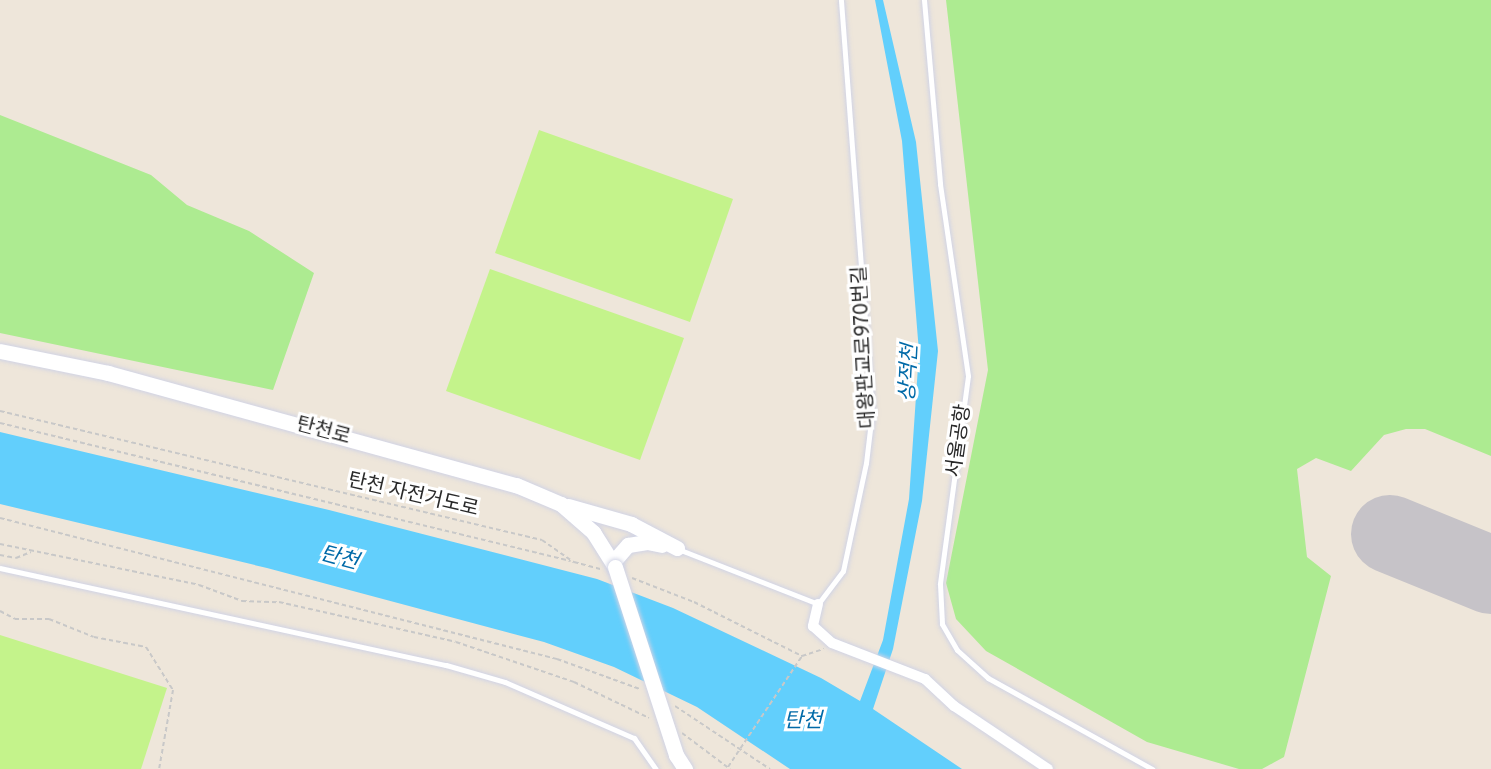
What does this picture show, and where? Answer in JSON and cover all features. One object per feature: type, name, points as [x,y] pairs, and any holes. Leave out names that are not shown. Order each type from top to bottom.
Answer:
[{"type":"main road","name":"탄천로","points":[[0,351],[108,374],[516,485],[561,504],[593,531],[611,566],[676,755],[685,769]]},
{"type":"main road","points":[[561,504],[632,524],[677,548]]},
{"type":"main road","points":[[611,566],[628,545],[647,542],[677,548]]},
{"type":"street","points":[[818,604],[813,626],[832,643],[924,679],[954,706],[1048,769]]},
{"type":"lane","name":"대왕판교로970번길","points":[[818,604],[843,571],[866,463],[872,413],[841,0]]},
{"type":"lane","name":"서울공항","points":[[924,0],[940,184],[968,376],[940,584],[942,624],[957,651],[988,678],[1152,769]]},
{"type":"lane","points":[[677,548],[818,604]]},
{"type":"lane","points":[[0,568],[446,665],[505,682],[634,738],[656,769]]},
{"type":"path","name":"탄천 자전거도로","points":[[0,411],[542,540],[574,562],[611,566]]},
{"type":"path","points":[[0,423],[574,562]]},
{"type":"path","points":[[0,518],[557,659],[650,693]]},
{"type":"path","points":[[0,544],[199,585],[242,601],[279,602],[456,642],[574,682],[659,722]]},
{"type":"path","points":[[0,555],[16,558],[31,552]]},
{"type":"path","points":[[627,576],[694,602],[802,656],[817,654],[832,643]]},
{"type":"path","points":[[0,611],[15,619],[50,619],[94,637],[146,647],[173,690],[159,769]]},
{"type":"path","points":[[678,731],[729,768],[802,656]]},
{"type":"path","points":[[669,702],[770,769]]},
{"type":"green space","points":[[946,0],[1491,0],[1491,456],[1425,429],[1406,429],[1384,435],[1351,471],[1316,458],[1297,469],[1307,557],[1331,576],[1284,757],[1262,769],[1239,769],[1147,742],[986,651],[956,619],[946,583],[988,370]]},
{"type":"green space","points":[[0,115],[151,175],[187,205],[249,231],[314,273],[273,390],[0,333]]},
{"type":"green space","points":[[539,130],[733,199],[690,322],[495,253]]},
{"type":"green space","points":[[490,269],[684,338],[640,460],[446,391]]},
{"type":"green space","points":[[0,635],[167,688],[141,769],[0,769]]},
{"type":"water","name":"탄천","points":[[875,0],[883,0],[916,142],[938,351],[922,501],[893,649],[873,709],[962,769],[790,769],[697,707],[614,667],[544,642],[267,568],[0,504],[0,432],[329,510],[597,579],[673,608],[821,678],[860,701],[883,640],[909,499],[919,352],[902,141]]},
{"type":"runway","points":[[1390,534],[1491,575]]},
{"type":"water label","name":"상적천","points":[[910,373]]}]
